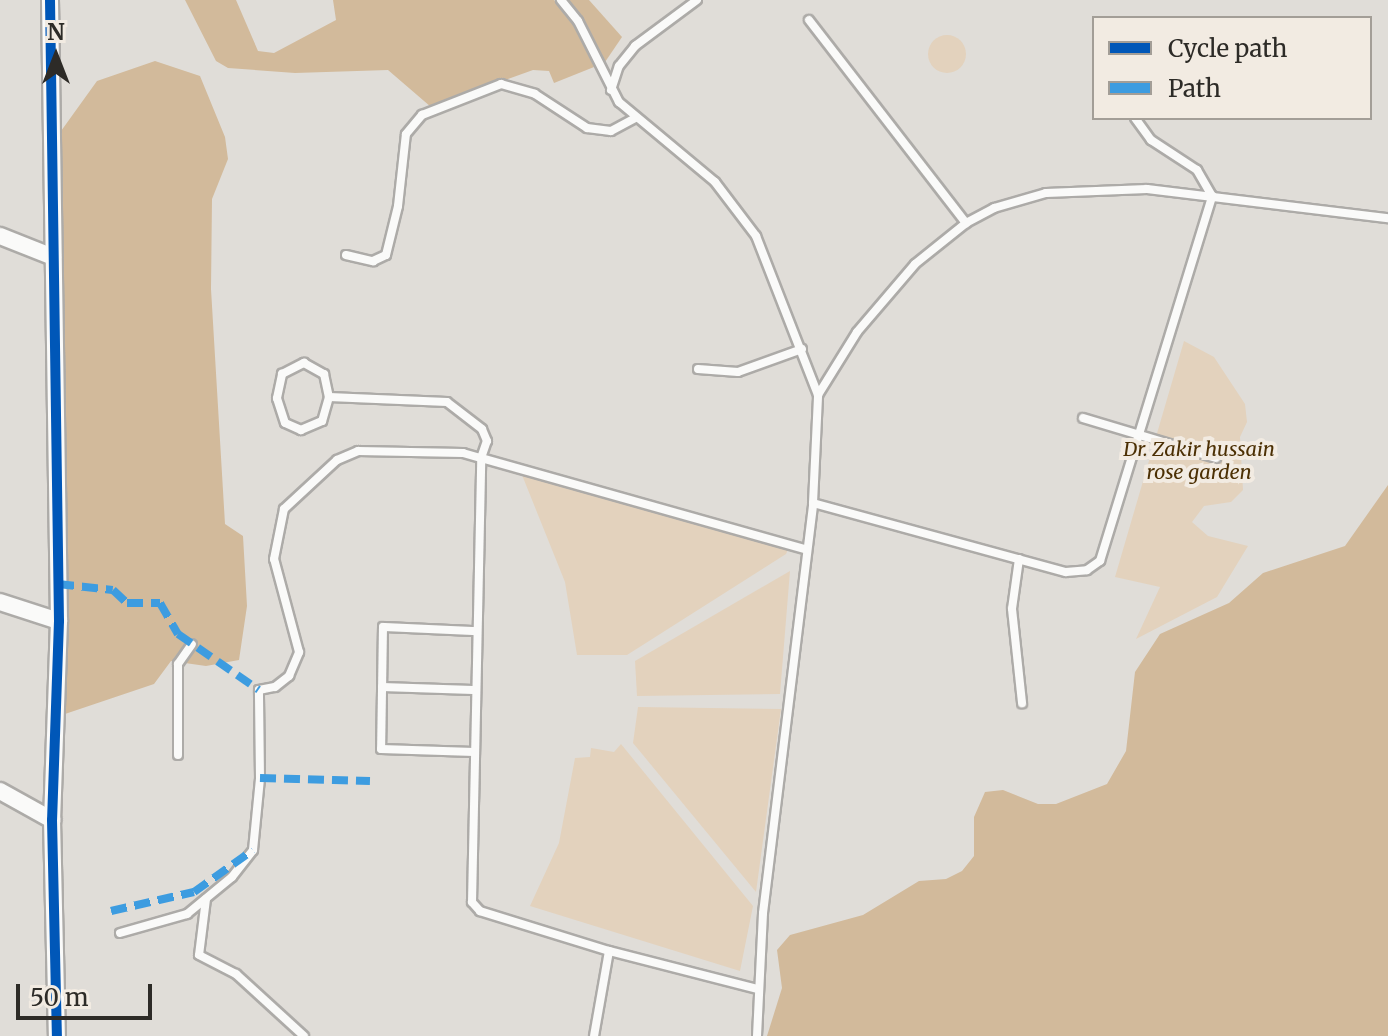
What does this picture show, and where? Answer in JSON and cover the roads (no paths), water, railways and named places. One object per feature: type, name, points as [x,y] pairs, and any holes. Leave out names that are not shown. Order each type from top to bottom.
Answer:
[{"type":"street","points":[[50,0],[59,621],[52,820],[57,1036]]},
{"type":"street","points":[[0,236],[53,257]]},
{"type":"street","points":[[0,602],[59,621]]},
{"type":"street","points":[[0,791],[52,820]]},
{"type":"lane","points":[[561,0],[578,21],[611,91],[635,118],[689,157],[736,208],[756,236],[818,395],[813,503],[805,549],[757,989],[757,1036]]},
{"type":"lane","points":[[611,91],[626,55],[697,0]]},
{"type":"lane","points":[[809,20],[966,223]]},
{"type":"lane","points":[[346,255],[373,261],[386,255],[398,206],[402,147],[422,115],[501,84],[535,94],[587,128],[611,131],[635,118]]},
{"type":"lane","points":[[813,503],[1066,572],[1087,570],[1100,561],[1212,196],[1208,181],[1197,170],[1151,140],[1136,120]]},
{"type":"lane","points":[[818,395],[888,294],[966,223],[1019,199],[1069,190],[1112,187],[1388,218]]},
{"type":"lane","points":[[698,369],[738,372],[802,349]]},
{"type":"lane","points":[[296,364],[319,368],[329,397],[322,421],[309,429],[293,428],[280,416],[279,382],[296,364]]},
{"type":"lane","points":[[329,397],[447,402],[482,429],[487,441],[481,458],[474,631],[472,902],[480,911],[609,951],[757,989]]},
{"type":"lane","points":[[1083,418],[1216,458]]},
{"type":"lane","points":[[120,933],[187,914],[253,850],[260,778],[259,690],[275,687],[289,676],[299,652],[274,559],[284,509],[337,460],[358,451],[463,453],[805,549]]},
{"type":"lane","points":[[1019,559],[1012,609],[1022,703]]},
{"type":"lane","points":[[474,631],[383,627],[381,749],[474,752]]},
{"type":"lane","points":[[178,755],[178,664],[192,644]]},
{"type":"lane","points":[[382,687],[473,690]]},
{"type":"lane","points":[[206,898],[199,955],[236,974],[304,1036]]},
{"type":"lane","points":[[594,1036],[609,951]]},
{"type":"park label","name":"Dr. Zakir hussain rose garden","points":[[1199,460]]}]
